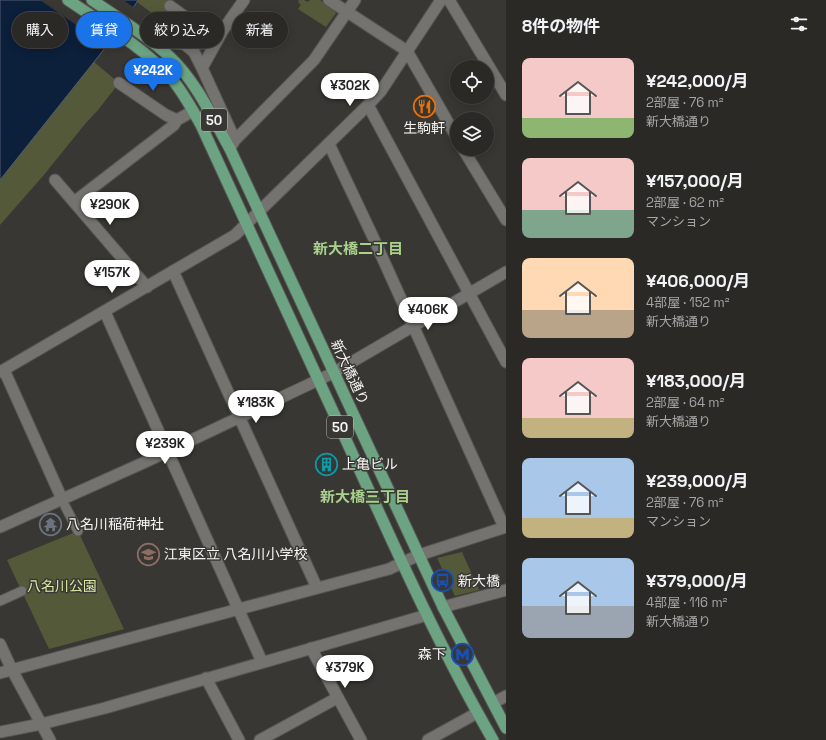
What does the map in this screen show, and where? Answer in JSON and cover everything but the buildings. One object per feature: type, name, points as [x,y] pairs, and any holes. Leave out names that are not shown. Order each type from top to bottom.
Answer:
[{"type":"main road","name":"50","points":[[68,0],[153,59],[172,79],[201,125],[319,380],[401,563],[477,713],[493,740]]},
{"type":"main road","name":"50","points":[[92,0],[140,34]]},
{"type":"main road","name":"新大橋通り","points":[[158,48],[188,77],[209,112],[232,144],[259,213],[290,276],[333,373],[443,607],[506,728]]},
{"type":"street","points":[[224,29],[244,0]]},
{"type":"street","points":[[329,0],[407,51],[450,126]]},
{"type":"street","points":[[189,48],[194,52],[202,68],[232,144],[314,60],[355,0]]},
{"type":"street","points":[[78,531],[63,503],[2,371],[235,235],[329,144],[381,91],[441,0]]},
{"type":"street","points":[[449,0],[506,95]]},
{"type":"street","points":[[170,6],[178,12]]},
{"type":"street","points":[[202,68],[213,48]]},
{"type":"street","points":[[119,83],[166,115],[176,120]]},
{"type":"street","points":[[368,105],[506,362]]},
{"type":"street","points":[[74,202],[174,125],[176,120],[193,112]]},
{"type":"street","points":[[0,673],[389,569],[419,555],[505,527],[329,144]]},
{"type":"street","points":[[467,156],[506,220]]},
{"type":"street","points":[[55,180],[147,287]]},
{"type":"street","points":[[173,271],[317,588]]},
{"type":"street","points":[[0,527],[63,503],[167,451],[333,373],[506,272]]},
{"type":"street","points":[[105,312],[262,662]]},
{"type":"street","points":[[443,607],[506,590]]},
{"type":"street","points":[[0,601],[22,591]]},
{"type":"street","points":[[0,732],[41,724],[105,708],[427,615]]},
{"type":"street","points":[[0,644],[12,670],[50,740]]},
{"type":"street","points":[[311,648],[361,740]]},
{"type":"street","points":[[206,678],[239,740]]},
{"type":"street","points":[[493,703],[506,696]]},
{"type":"street","points":[[260,740],[337,698]]},
{"type":"street","points":[[428,740],[477,713]]},
{"type":"green space","points":[[138,0],[170,0],[168,4],[170,6],[165,12],[151,12],[137,2]]},
{"type":"green space","points":[[299,0],[308,2],[310,0],[320,0],[334,9],[336,13],[326,27],[298,9],[301,5],[298,2]]},
{"type":"green space","points":[[94,62],[119,83],[43,176],[0,225],[0,180]]},
{"type":"green space","name":"八名川公園","points":[[78,531],[124,629],[49,649],[7,560]]},
{"type":"green space","points":[[462,552],[479,590],[455,596],[437,558]]},
{"type":"water","points":[[0,0],[138,0],[131,12],[76,12],[76,48],[105,48],[0,180]]},
{"type":"pier","points":[[40,0],[123,0],[135,8],[132,13],[132,12],[76,12],[76,25],[68,19],[68,12],[57,12]]},
{"type":"place","name":"生駒軒","points":[[424,106]]},
{"type":"place","name":"上亀ビル","points":[[327,464]]},
{"type":"place","name":"八名川稲荷神社","points":[[50,524]]},
{"type":"place","name":"江東区立 八名川小学校","points":[[148,554]]},
{"type":"place","name":"新大橋","points":[[443,581]]},
{"type":"place","name":"森下","points":[[462,654]]},
{"type":"district","name":"新大橋二丁目","points":[[358,249]]},
{"type":"district","name":"新大橋三丁目","points":[[365,497]]}]
